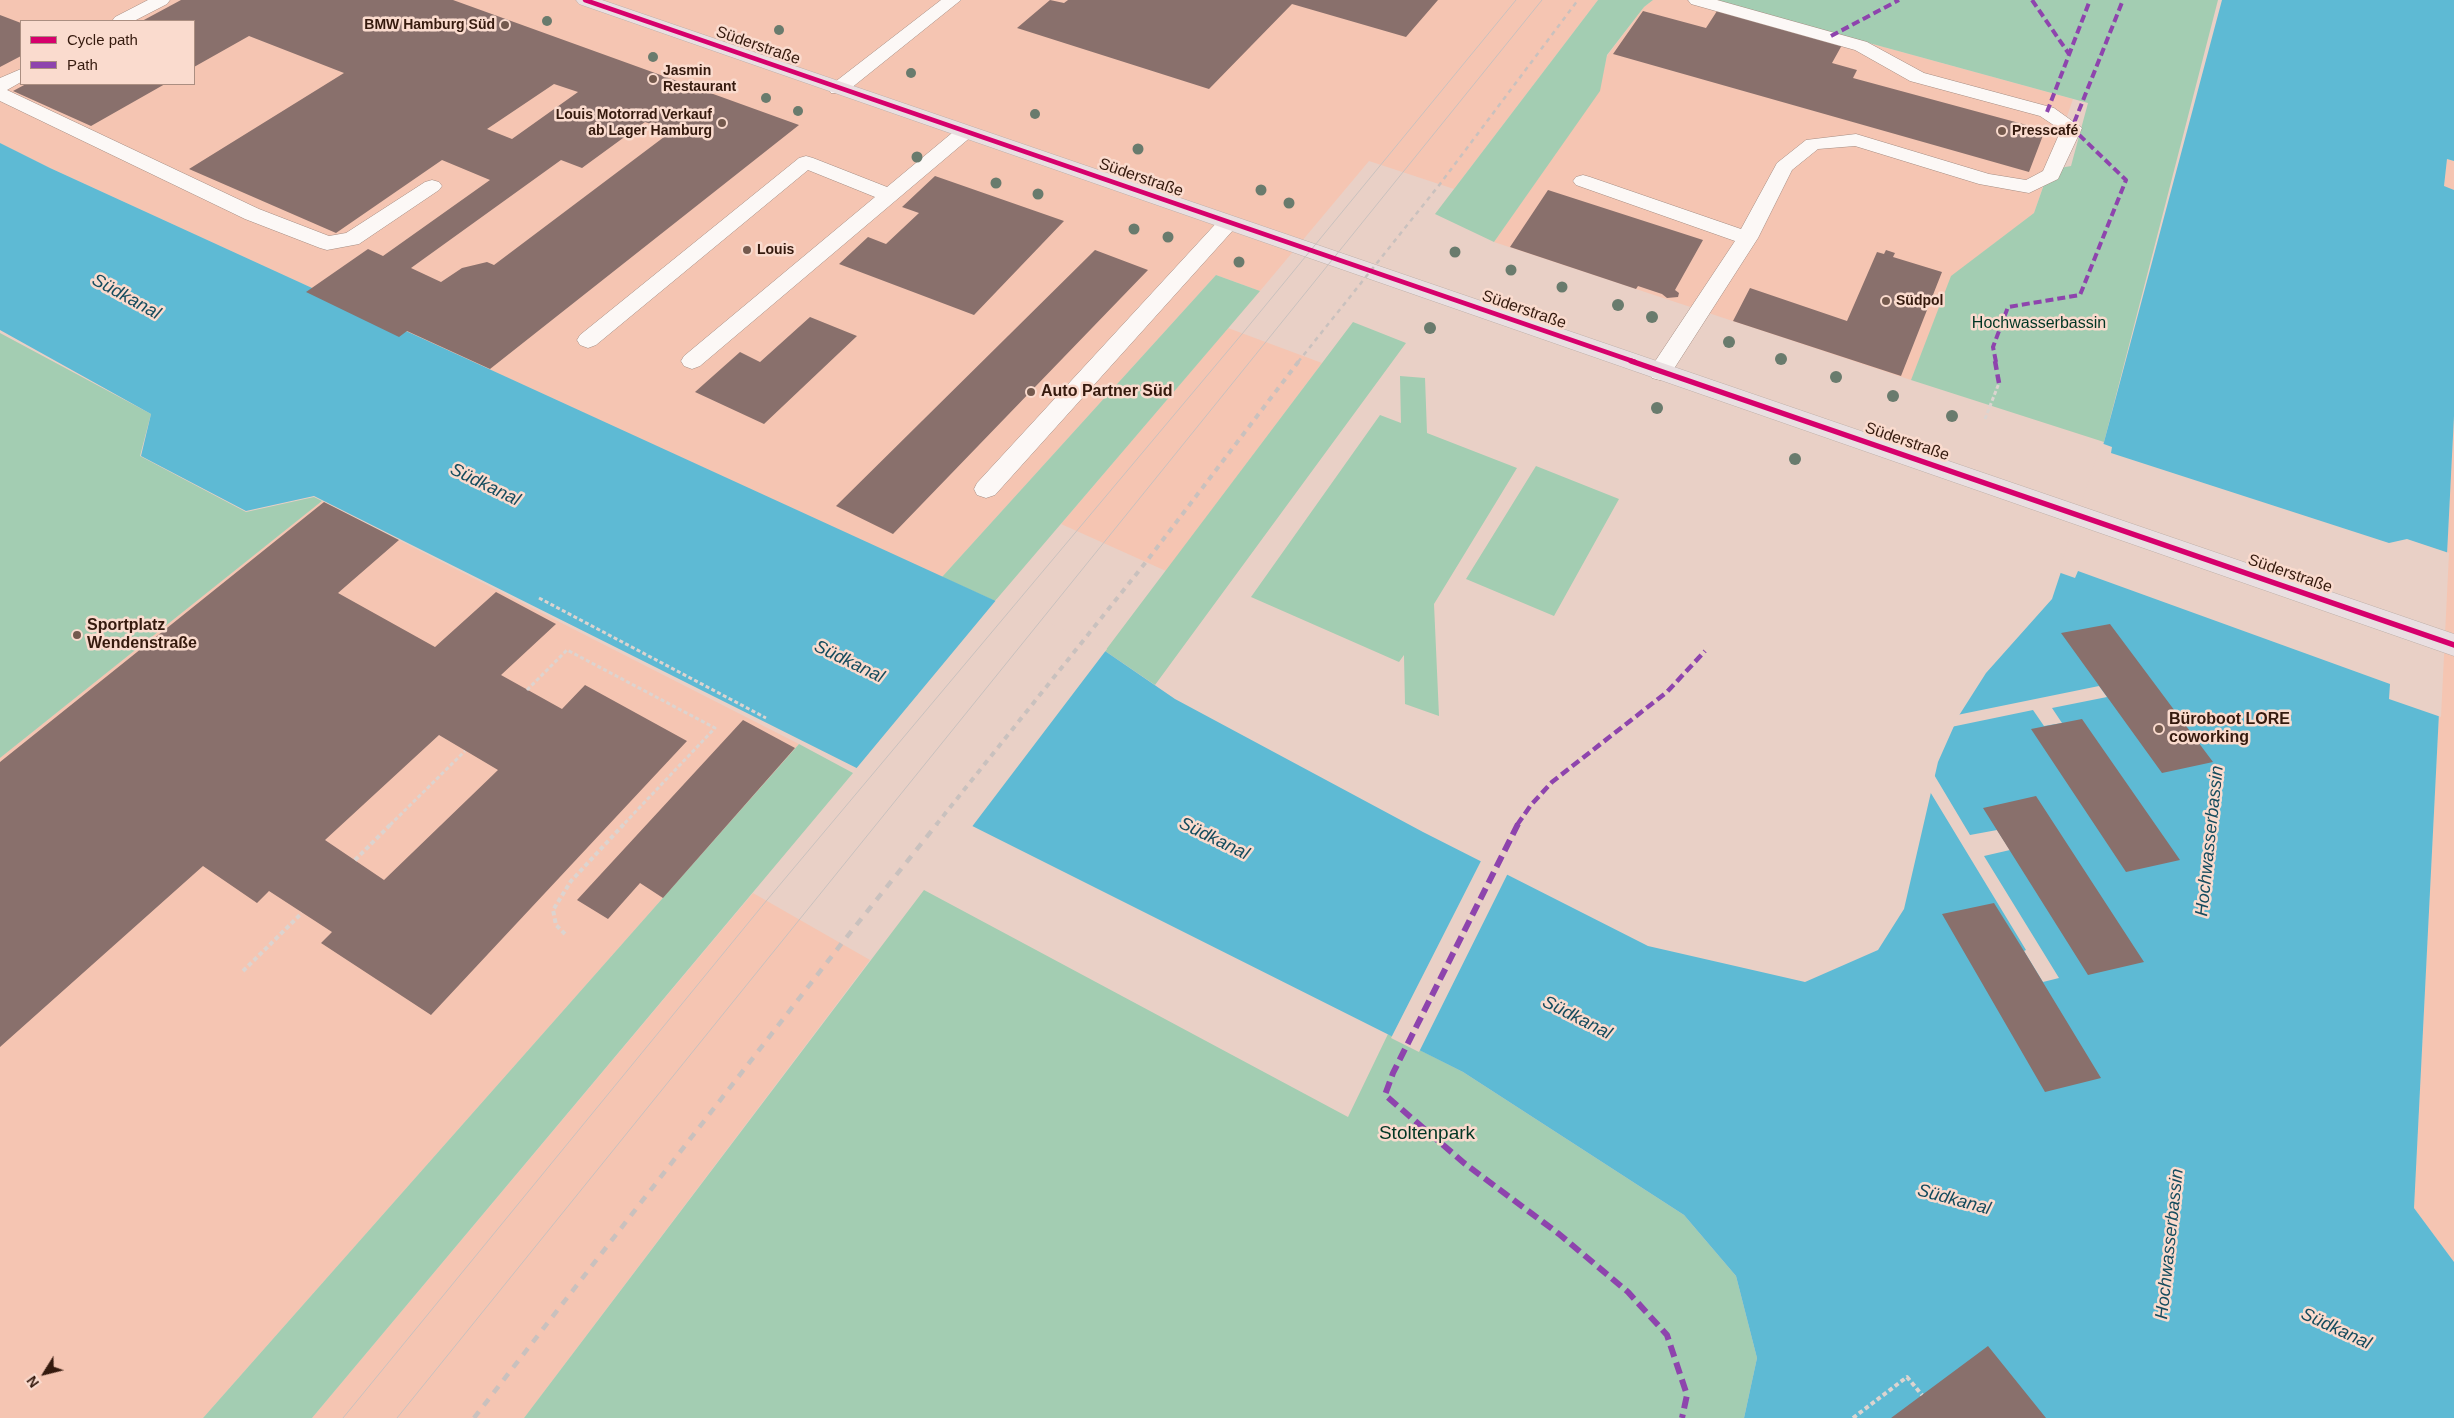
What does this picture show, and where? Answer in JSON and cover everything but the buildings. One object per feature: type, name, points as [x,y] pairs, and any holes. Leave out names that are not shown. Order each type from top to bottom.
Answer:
[{"type":"main road","name":"Süderstraße","points":[[585,0],[838,89],[2454,645]]},
{"type":"lane","points":[[123,20],[160,0]]},
{"type":"lane","points":[[838,89],[952,0]]},
{"type":"lane","points":[[1660,372],[1747,238],[1784,167],[1813,144],[1856,140],[1986,180],[2029,187],[2051,175],[2072,128],[2047,112],[1916,77],[1862,46],[1697,0]]},
{"type":"lane","points":[[0,86],[20,76]]},
{"type":"lane","points":[[0,94],[252,214],[327,243],[352,239],[432,186]]},
{"type":"lane","points":[[692,362],[965,132]]},
{"type":"lane","points":[[588,340],[806,162],[890,195]]},
{"type":"lane","points":[[1583,181],[1747,238]]},
{"type":"lane","points":[[986,489],[1228,223]]},
{"type":"path","points":[[1985,419],[2000,383]]},
{"type":"path","points":[[539,598],[766,718]]},
{"type":"path","points":[[527,690],[568,650],[715,728],[571,881],[553,910],[556,925],[565,934]]},
{"type":"path","points":[[355,860],[466,751]]},
{"type":"path","points":[[243,971],[302,913]]},
{"type":"path","points":[[1853,1418],[1908,1377],[1922,1395]]},
{"type":"shaded area","points":[[0,0],[1598,0],[1454,189],[1369,161],[1260,291],[1216,275],[942,577],[50,168],[0,143]]},
{"type":"shaded area","points":[[1653,0],[1712,0],[2073,99],[2034,213],[1952,276],[1911,380],[1494,242],[1599,91],[1607,56],[1644,7]]},
{"type":"shaded area","points":[[2447,159],[2454,161],[2454,190],[2444,187]]},
{"type":"shaded area","points":[[1228,328],[1322,363],[1166,571],[1061,524]]},
{"type":"shaded area","points":[[2454,416],[2454,1262],[2414,1208]]},
{"type":"shaded area","points":[[322,501],[799,744],[203,1418],[0,1418],[0,758]]},
{"type":"shaded area","points":[[753,893],[870,960],[524,1418],[312,1418]]},
{"type":"green space","points":[[1598,0],[1653,0],[1644,7],[1607,55],[1600,91],[1494,242],[1435,214]]},
{"type":"green space","name":"Hochwasserbassin","points":[[1712,0],[2218,0],[2104,442],[1911,380],[1951,276],[2034,213],[2049,170],[2071,166],[2088,103]]},
{"type":"green space","points":[[1216,275],[1260,291],[995,601],[942,577]]},
{"type":"green space","points":[[1353,322],[1406,343],[1155,685],[1105,651]]},
{"type":"green space","name":"Sportplatz Wendenstraße","points":[[0,333],[151,414],[140,456],[246,512],[314,497],[322,501],[0,758]]},
{"type":"green space","points":[[1400,376],[1425,378],[1427,433],[1517,468],[1434,604],[1439,716],[1405,704],[1404,655],[1399,662],[1251,597],[1380,415],[1401,423]]},
{"type":"green space","points":[[1536,466],[1619,499],[1554,616],[1466,579]]},
{"type":"green space","points":[[799,744],[853,773],[312,1418],[203,1418]]},
{"type":"green space","name":"Stoltenpark","points":[[924,890],[1348,1117],[1388,1034],[1463,1072],[1684,1215],[1736,1276],[1757,1358],[1744,1418],[524,1418]]},
{"type":"water","name":"Südkanal","points":[[2222,0],[2454,0],[2454,161],[2447,159],[2444,186],[2454,190],[2454,416],[2414,1208],[2454,1262],[2454,1418],[1744,1418],[1757,1358],[1736,1276],[1684,1215],[1463,1072],[314,496],[246,511],[141,456],[151,414],[0,330],[0,143],[50,168],[1105,651],[1175,699],[1423,832],[1648,946],[1805,982],[1878,950],[1904,909],[1938,762],[1958,717],[1986,673],[2052,599],[2104,442]]},
{"type":"pier","points":[[2101,443],[2112,447],[2111,453],[2389,543],[2407,539],[2449,553],[2441,717],[2389,699],[2390,684],[2078,571],[2075,578],[2058,572]]},
{"type":"pier","points":[[997,599],[1107,649],[971,828],[855,770]]},
{"type":"pier","points":[[2099,686],[2107,697],[2052,708],[2062,723],[2044,726],[2033,710],[1951,727],[1957,715]]},
{"type":"pier","points":[[1933,773],[1970,835],[1997,830],[2010,850],[1984,856],[2059,978],[2043,982],[2024,951],[2026,950],[1929,790]]},
{"type":"pier","points":[[1482,859],[1508,873],[1419,1052],[1391,1038]]},
{"type":"tram line","points":[[343,1418],[767,900],[1242,334],[1516,0]]},
{"type":"tram line","points":[[397,1418],[1542,0]]},
{"type":"railway","points":[[1298,362],[1440,184],[1578,0]]},
{"type":"railway","points":[[936,825],[1146,562],[1299,361]]},
{"type":"railway","points":[[474,1418],[842,943],[937,824]]},
{"type":"marked path","points":[[1831,36],[1899,0]]},
{"type":"marked path","points":[[2032,0],[2069,54]]},
{"type":"marked path","points":[[2047,112],[2090,0]]},
{"type":"marked path","points":[[1999,383],[1993,347],[2008,307],[2080,295],[2126,180],[2072,128],[2123,0]]},
{"type":"marked path","points":[[1682,1418],[1687,1395],[1667,1335],[1628,1292],[1559,1234],[1464,1163],[1385,1095],[1393,1073],[1512,833],[1531,805],[1552,782],[1580,758],[1667,692],[1705,651]]},
{"type":"cycle path","points":[[585,0],[2454,645]]},
{"type":"place","name":"BMW Hamburg Süd","points":[[505,25]]},
{"type":"place","name":"Jasmin Restaurant","points":[[653,79]]},
{"type":"place","name":"Louis Motorrad Verkauf ab Lager Hamburg","points":[[722,123]]},
{"type":"place","name":"Presscafé","points":[[2002,131]]},
{"type":"place","name":"Louis","points":[[747,250]]},
{"type":"place","name":"Südpol","points":[[1886,301]]},
{"type":"place","name":"Auto Partner Süd","points":[[1031,392]]},
{"type":"place","name":"Sportplatz Wendenstraße","points":[[77,635]]},
{"type":"place","name":"Büroboot LORE coworking","points":[[2159,729]]}]
